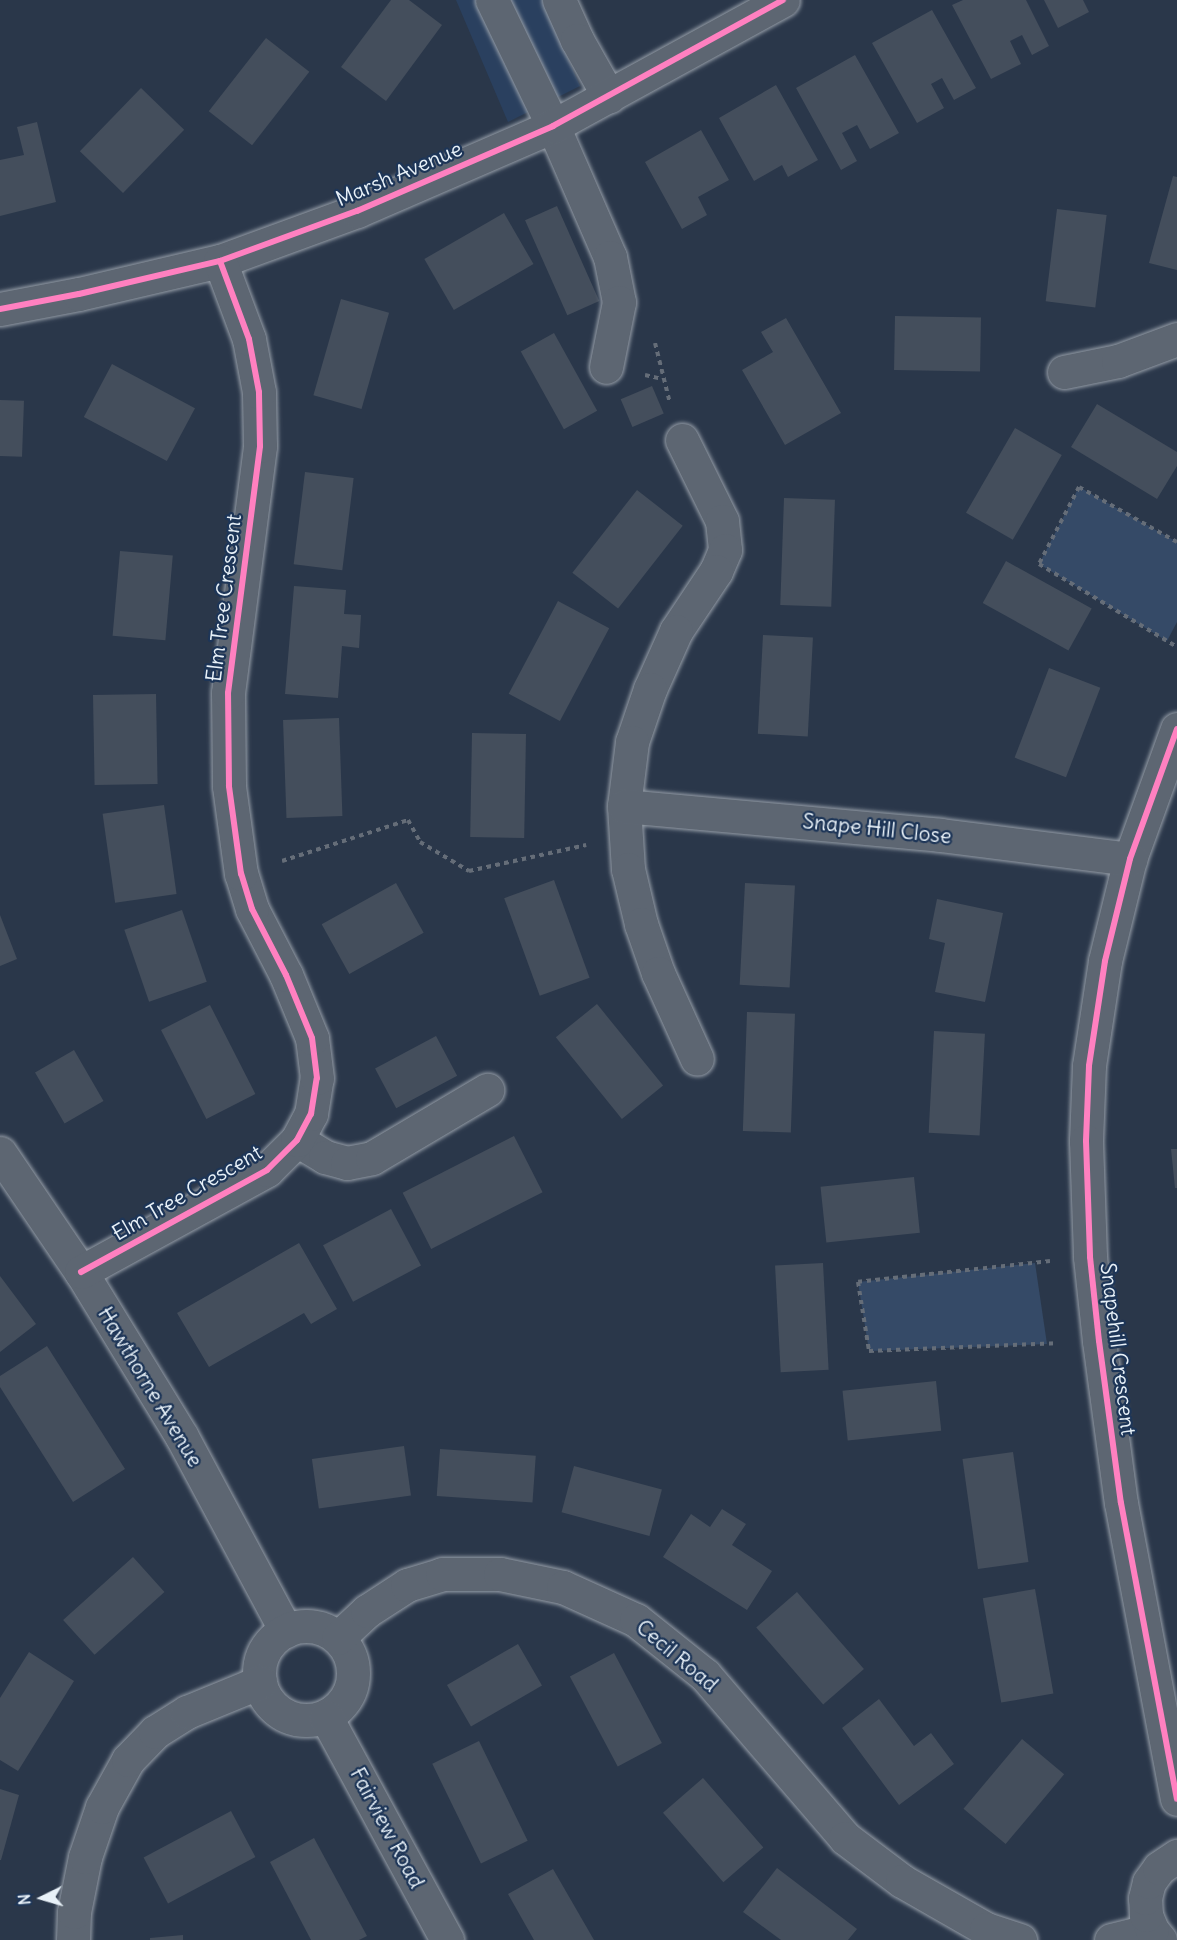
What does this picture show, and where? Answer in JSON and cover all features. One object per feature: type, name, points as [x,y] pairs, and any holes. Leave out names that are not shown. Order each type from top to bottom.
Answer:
[{"type":"street","points":[[492,0],[553,126],[610,257],[619,302],[606,367]]},
{"type":"street","points":[[560,0],[577,40],[609,97]]},
{"type":"street","name":"Marsh Avenue","points":[[0,309],[79,294],[220,261],[357,211],[553,126],[783,0]]},
{"type":"street","name":"Elm Tree Crescent","points":[[81,1272],[267,1170],[297,1140],[311,1114],[317,1078],[312,1038],[286,975],[252,909],[241,874],[229,786],[228,693],[260,447],[259,392],[249,339],[220,261]]},
{"type":"street","points":[[1064,372],[1118,361],[1177,339]]},
{"type":"street","points":[[682,440],[722,521],[725,550],[716,571],[676,631],[650,689],[632,742],[624,806],[628,869],[641,924],[658,973],[698,1059]]},
{"type":"street","name":"Snapehill Crescent","points":[[1177,729],[1130,859],[1105,961],[1089,1066],[1086,1141],[1090,1257],[1121,1503],[1177,1799]]},
{"type":"street","name":"Snape Hill Close","points":[[624,806],[940,835],[1130,859]]},
{"type":"street","points":[[297,1140],[325,1156],[347,1163],[372,1158],[487,1090]]},
{"type":"street","name":"Hawthorne Avenue","points":[[0,1153],[81,1272],[182,1437],[286,1630]]},
{"type":"street","name":"Cecil Road","points":[[338,1638],[367,1611],[407,1585],[442,1575],[500,1574],[563,1587],[636,1620],[705,1675],[845,1838],[902,1881],[986,1929],[1020,1940]]},
{"type":"street","points":[[299,1626],[313,1626],[327,1630],[348,1650],[353,1665],[354,1681],[349,1695],[340,1708],[313,1720],[299,1720],[285,1716],[273,1708],[260,1682],[259,1667],[264,1652],[273,1640],[286,1630],[299,1626]]},
{"type":"street","points":[[73,1940],[74,1912],[85,1857],[102,1807],[128,1760],[155,1732],[187,1712],[260,1682]]},
{"type":"street","name":"Fairview Road","points":[[326,1716],[447,1940]]},
{"type":"street","points":[[1111,1940],[1156,1935],[1146,1915],[1145,1898],[1149,1882],[1159,1868],[1177,1857]]},
{"type":"path","points":[[654,337],[662,379],[682,440]]},
{"type":"path","points":[[1177,542],[1079,487],[1038,564],[1177,647]]},
{"type":"path","points":[[241,874],[408,820],[420,842],[469,871],[538,858],[597,842],[624,806]]},
{"type":"path","points":[[1090,1257],[858,1282],[869,1351],[1099,1341]]},
{"type":"shaded area","points":[[456,0],[542,0],[580,86],[508,122]]},
{"type":"shaded area","points":[[1079,487],[1177,542],[1177,622],[1167,641],[1039,564]]},
{"type":"shaded area","points":[[1035,1263],[1047,1344],[869,1351],[858,1282]]},
{"type":"building","points":[[391,0],[409,0],[442,25],[386,101],[341,67]]},
{"type":"building","points":[[963,0],[1026,0],[1049,46],[1032,55],[1022,35],[1010,41],[1021,64],[991,79],[952,5]]},
{"type":"building","points":[[1044,0],[1083,0],[1089,12],[1058,28]]},
{"type":"building","points":[[932,10],[976,88],[954,100],[942,78],[931,84],[944,108],[917,123],[872,43]]},
{"type":"building","points":[[266,38],[309,72],[252,145],[209,111]]},
{"type":"building","points":[[855,55],[899,133],[870,149],[857,125],[842,133],[857,161],[841,170],[796,88]]},
{"type":"building","points":[[776,85],[818,160],[788,177],[782,165],[754,181],[719,118]]},
{"type":"building","points":[[141,88],[184,130],[123,193],[80,151]]},
{"type":"building","points":[[37,122],[56,202],[0,216],[0,160],[24,155],[17,127]]},
{"type":"building","points":[[701,130],[729,180],[698,197],[707,215],[682,229],[645,162]]},
{"type":"building","points":[[1173,176],[1177,177],[1177,270],[1149,263]]},
{"type":"building","points":[[557,206],[599,301],[567,315],[525,220]]},
{"type":"building","points":[[1057,209],[1107,215],[1095,307],[1046,301]]},
{"type":"building","points":[[504,213],[534,264],[454,310],[424,259]]},
{"type":"building","points":[[341,299],[389,313],[361,409],[313,395]]},
{"type":"building","points":[[895,316],[981,318],[980,371],[894,370]]},
{"type":"building","points":[[786,318],[841,413],[785,445],[742,370],[773,352],[761,332]]},
{"type":"building","points":[[554,333],[597,411],[564,429],[521,351]]},
{"type":"building","points":[[112,364],[195,408],[167,461],[84,417]]},
{"type":"building","points":[[652,386],[664,414],[632,427],[621,399]]},
{"type":"building","points":[[0,400],[24,401],[22,457],[0,456]]},
{"type":"building","points":[[1097,404],[1177,452],[1177,466],[1157,499],[1071,447]]},
{"type":"building","points":[[1015,428],[1062,455],[1013,540],[966,513]]},
{"type":"building","points":[[305,472],[354,478],[342,570],[294,564]]},
{"type":"building","points":[[637,490],[683,526],[618,608],[572,573]]},
{"type":"building","points":[[784,498],[835,500],[831,607],[780,605]]},
{"type":"building","points":[[120,551],[173,556],[165,640],[113,636]]},
{"type":"building","points":[[1006,561],[1092,609],[1068,650],[983,603]]},
{"type":"building","points":[[294,586],[346,590],[344,614],[361,615],[359,648],[342,646],[338,698],[285,694]]},
{"type":"building","points":[[558,601],[609,628],[560,721],[509,694]]},
{"type":"building","points":[[763,635],[813,638],[808,736],[758,734]]},
{"type":"building","points":[[1049,668],[1100,688],[1066,777],[1015,758]]},
{"type":"building","points":[[156,694],[158,784],[95,785],[93,695]]},
{"type":"building","points":[[339,718],[342,816],[286,818],[283,720]]},
{"type":"building","points":[[472,733],[526,734],[524,838],[470,837]]},
{"type":"building","points":[[164,805],[177,894],[115,903],[103,814]]},
{"type":"building","points":[[554,880],[590,978],[540,996],[504,898]]},
{"type":"building","points":[[396,883],[424,933],[349,974],[322,924]]},
{"type":"building","points":[[745,883],[795,886],[790,987],[740,985]]},
{"type":"building","points":[[937,899],[1003,913],[985,1002],[935,992],[945,943],[929,939]]},
{"type":"building","points":[[182,910],[207,982],[149,1002],[124,930]]},
{"type":"building","points":[[0,915],[17,959],[0,966]]},
{"type":"building","points":[[597,1004],[663,1086],[622,1119],[556,1037]]},
{"type":"building","points":[[210,1005],[255,1094],[206,1119],[161,1030]]},
{"type":"building","points":[[747,1012],[795,1014],[791,1133],[743,1131]]},
{"type":"building","points":[[934,1031],[985,1034],[980,1136],[929,1133]]},
{"type":"building","points":[[436,1036],[457,1076],[396,1108],[375,1068]]},
{"type":"building","points":[[74,1050],[104,1101],[65,1124],[35,1072]]},
{"type":"building","points":[[514,1136],[543,1192],[431,1249],[403,1193]]},
{"type":"building","points":[[1171,1149],[1177,1149],[1177,1188],[1175,1188]]},
{"type":"building","points":[[914,1177],[920,1233],[826,1243],[821,1187]]},
{"type":"building","points":[[391,1209],[421,1266],[353,1302],[323,1245]]},
{"type":"building","points":[[299,1243],[337,1309],[311,1324],[304,1313],[209,1367],[177,1313]]},
{"type":"building","points":[[823,1263],[829,1370],[781,1372],[775,1266]]},
{"type":"building","points":[[0,1276],[36,1324],[0,1352]]},
{"type":"building","points":[[47,1346],[125,1469],[73,1502],[0,1387],[0,1376]]},
{"type":"building","points":[[936,1381],[941,1431],[848,1441],[843,1391]]},
{"type":"building","points":[[404,1446],[411,1496],[319,1508],[312,1459]]},
{"type":"building","points":[[440,1449],[536,1456],[532,1503],[437,1496]]},
{"type":"building","points":[[1013,1452],[1028,1562],[978,1569],[962,1459]]},
{"type":"building","points":[[574,1466],[662,1490],[649,1536],[562,1512]]},
{"type":"building","points":[[722,1509],[746,1524],[732,1545],[772,1571],[747,1610],[663,1557],[691,1514],[710,1527]]},
{"type":"building","points":[[133,1557],[164,1592],[95,1655],[63,1620]]},
{"type":"building","points":[[1035,1589],[1053,1693],[1001,1703],[983,1598]]},
{"type":"building","points":[[797,1592],[864,1669],[823,1704],[756,1627]]},
{"type":"building","points":[[518,1644],[542,1686],[471,1727],[447,1685]]},
{"type":"building","points":[[29,1652],[74,1681],[18,1771],[0,1760],[0,1698]]},
{"type":"building","points":[[614,1653],[662,1743],[618,1767],[570,1676]]},
{"type":"building","points":[[879,1699],[914,1746],[931,1733],[954,1764],[899,1805],[842,1728]]},
{"type":"building","points":[[1022,1739],[1064,1774],[1006,1844],[964,1809]]},
{"type":"building","points":[[479,1741],[528,1841],[481,1864],[432,1764]]},
{"type":"building","points":[[703,1778],[763,1847],[723,1882],[663,1813]]},
{"type":"building","points":[[0,1789],[19,1795],[1,1860],[0,1860]]},
{"type":"building","points":[[231,1811],[255,1857],[168,1903],[144,1857]]},
{"type":"building","points":[[314,1838],[367,1936],[359,1940],[311,1940],[270,1862]]},
{"type":"building","points":[[777,1868],[857,1929],[848,1940],[781,1940],[743,1912]]},
{"type":"building","points":[[553,1869],[594,1940],[534,1940],[508,1894]]},
{"type":"building","points":[[183,1935],[183,1940],[150,1940],[150,1938]]},
{"type":"cycle path","points":[[0,309],[79,294],[220,261],[357,211],[553,126],[783,0]]},
{"type":"cycle path","points":[[81,1272],[267,1170],[297,1140],[311,1114],[317,1078],[312,1038],[286,975],[252,909],[241,874],[229,786],[228,693],[260,446],[259,392],[249,339],[220,261]]},
{"type":"cycle path","points":[[1177,729],[1130,859],[1105,961],[1089,1066],[1086,1141],[1090,1257],[1121,1503],[1177,1799]]}]
